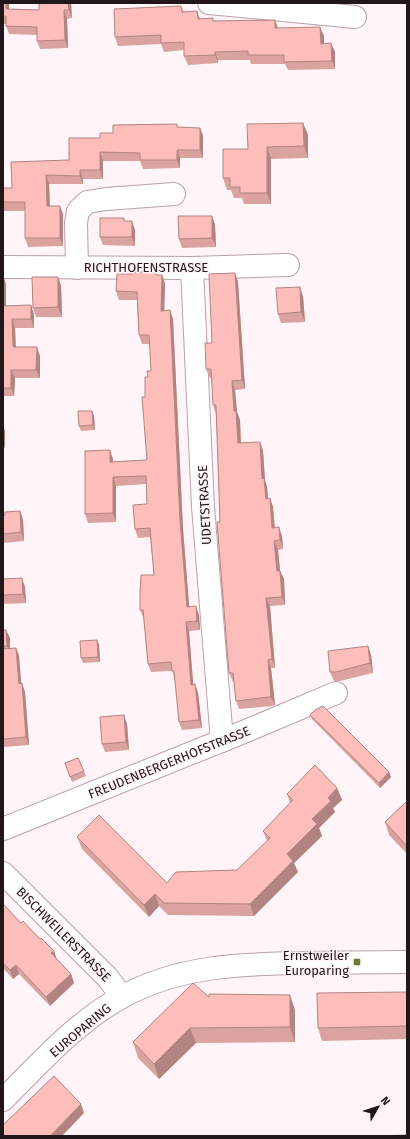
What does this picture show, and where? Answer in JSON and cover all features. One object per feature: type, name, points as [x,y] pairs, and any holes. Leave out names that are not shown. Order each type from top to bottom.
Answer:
[{"type":"street","points":[[209,3],[355,17]]},
{"type":"street","points":[[77,268],[76,223],[78,211],[87,202],[106,199],[174,194]]},
{"type":"street","name":"RICHTHOFENSTRASSE","points":[[3,267],[192,268],[288,265]]},
{"type":"street","name":"UDETSTRASSE","points":[[192,268],[203,506],[222,741]]},
{"type":"street","name":"FREUDENBERGERHOFSTRASSE","points":[[3,829],[222,741],[336,693]]},
{"type":"street","name":"BISCHWEILERSTRASSE","points":[[3,873],[108,978],[122,997]]},
{"type":"street","name":"EUROPARING","points":[[3,1100],[75,1031],[122,997],[169,978],[208,968],[238,964],[407,962]]},
{"type":"building","points":[[3,3],[6,3],[6,9],[39,10],[39,3],[68,3],[69,10],[64,10],[65,40],[37,41],[37,27],[6,26],[6,16],[3,16]]},
{"type":"building","points":[[181,6],[182,12],[197,11],[198,19],[213,18],[213,21],[275,20],[275,28],[320,27],[321,44],[331,43],[332,61],[284,62],[284,55],[248,55],[248,51],[215,52],[215,55],[184,56],[184,42],[161,43],[161,35],[115,37],[114,9]]},
{"type":"building","points":[[303,123],[304,146],[267,147],[267,193],[240,193],[240,187],[230,187],[230,178],[223,178],[223,149],[248,149],[247,124]]},
{"type":"building","points":[[177,124],[177,127],[200,128],[200,150],[177,150],[177,160],[140,160],[140,153],[100,152],[100,170],[80,170],[80,176],[46,175],[47,206],[60,206],[60,238],[25,238],[25,202],[3,202],[3,188],[12,188],[11,162],[69,160],[69,138],[100,138],[100,133],[113,133],[113,125]]},
{"type":"building","points":[[178,216],[212,216],[212,238],[179,239]]},
{"type":"building","points":[[100,218],[124,218],[124,221],[132,221],[132,237],[100,237]]},
{"type":"building","points":[[132,272],[156,272],[156,275],[162,275],[161,311],[170,310],[180,520],[187,607],[196,606],[197,621],[186,622],[191,685],[195,684],[199,720],[179,722],[174,671],[172,671],[171,662],[148,664],[143,610],[140,610],[140,593],[141,575],[154,575],[150,528],[135,529],[133,505],[147,504],[146,476],[113,477],[113,513],[85,514],[85,451],[110,450],[110,462],[147,460],[142,397],[145,397],[145,377],[148,377],[147,371],[151,371],[149,335],[139,335],[137,292],[116,291],[117,274],[132,274]]},
{"type":"building","points":[[235,273],[242,380],[232,381],[238,443],[260,442],[262,479],[264,478],[266,499],[270,498],[272,528],[279,527],[280,540],[274,541],[277,571],[280,571],[282,597],[266,598],[272,659],[268,660],[271,697],[236,701],[233,673],[229,673],[217,522],[220,522],[216,405],[213,405],[211,369],[206,369],[205,343],[212,343],[209,274]]},
{"type":"building","points":[[32,277],[58,277],[58,307],[33,308]]},
{"type":"building","points":[[300,287],[301,312],[278,314],[276,288]]},
{"type":"building","points":[[31,305],[31,319],[12,319],[13,347],[37,347],[36,370],[11,370],[11,388],[3,388],[3,306]]},
{"type":"building","points":[[78,411],[92,411],[93,425],[79,426]]},
{"type":"building","points":[[20,511],[21,532],[3,534],[3,515],[5,515],[5,512]]},
{"type":"building","points":[[22,578],[23,594],[3,595],[3,579]]},
{"type":"building","points":[[3,630],[6,630],[7,646],[3,646]]},
{"type":"building","points":[[97,640],[98,657],[81,658],[80,641]]},
{"type":"building","points":[[368,646],[370,663],[336,672],[330,672],[328,651]]},
{"type":"building","points":[[16,648],[19,684],[22,683],[26,737],[3,739],[3,649]]},
{"type":"building","points":[[323,706],[389,772],[379,783],[310,715],[315,710]]},
{"type":"building","points":[[124,715],[126,742],[102,744],[100,717]]},
{"type":"building","points":[[78,758],[84,771],[70,777],[65,763]]},
{"type":"building","points":[[315,765],[337,788],[328,798],[331,801],[312,819],[317,824],[287,854],[293,861],[250,904],[164,903],[155,894],[144,905],[77,837],[99,815],[167,883],[176,872],[237,870],[270,838],[263,831],[293,800],[287,794]]},
{"type":"building","points":[[407,801],[407,846],[385,822]]},
{"type":"building","points":[[3,904],[21,923],[23,921],[54,951],[51,953],[71,974],[46,997],[16,965],[10,970],[3,963]]},
{"type":"building","points":[[193,983],[209,997],[209,994],[290,995],[290,1027],[190,1028],[154,1064],[133,1042]]},
{"type":"building","points":[[407,992],[407,1026],[318,1028],[317,993]]},
{"type":"building","points":[[54,1076],[81,1104],[50,1136],[3,1136],[3,1125]]},
{"type":"building","points":[[406,1135],[406,1136],[374,1136]]},
{"type":"place","name":"Ernstweiler Europaring","points":[[357,962]]}]
